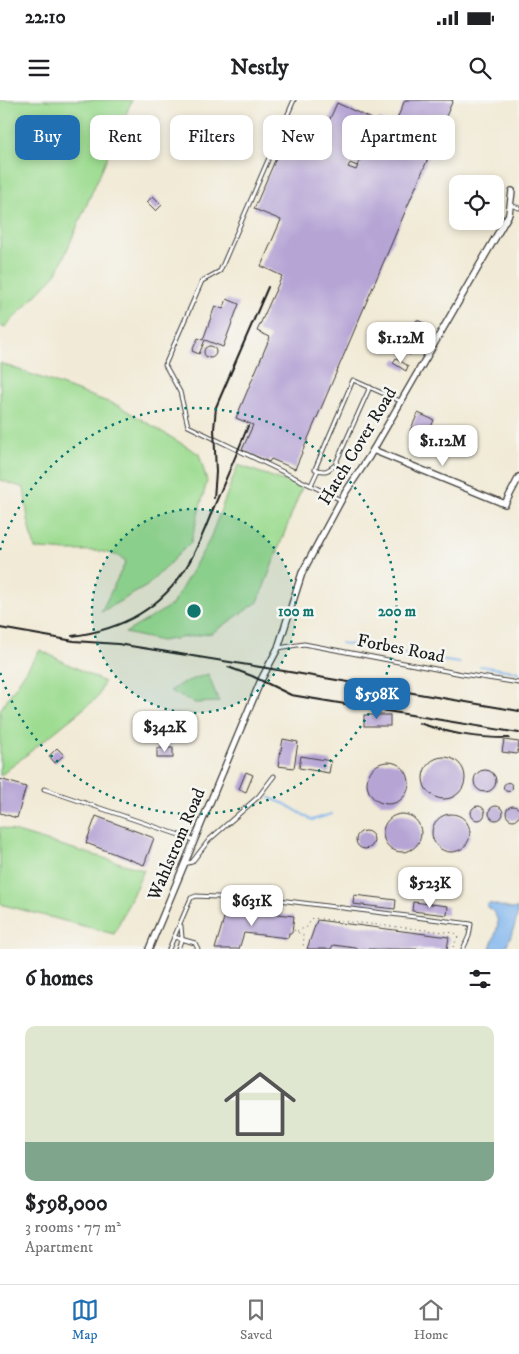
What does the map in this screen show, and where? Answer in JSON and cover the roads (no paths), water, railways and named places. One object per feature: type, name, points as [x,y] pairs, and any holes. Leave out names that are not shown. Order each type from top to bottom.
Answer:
[{"type":"street","name":"Hatch Cover Road","points":[[266,668],[278,648],[302,573],[341,500],[373,450],[510,214],[512,191]]},
{"type":"street","points":[[373,450],[505,504],[519,477]]},
{"type":"street","name":"Wahlstrom Road","points":[[149,949],[266,668]]},
{"type":"lane","points":[[294,100],[220,271],[202,282],[165,365],[180,392],[188,426],[341,500]]},
{"type":"lane","points":[[511,206],[519,208]]},
{"type":"lane","points":[[370,387],[336,465],[327,472],[315,469],[353,380],[370,387],[401,402]]},
{"type":"lane","points":[[311,486],[318,470]]},
{"type":"lane","name":"Forbes Road","points":[[278,648],[304,644],[519,683]]},
{"type":"lane","points":[[184,864],[192,862],[209,840],[258,797],[274,776]]},
{"type":"lane","points":[[44,789],[194,840]]},
{"type":"lane","points":[[169,949],[192,898],[196,896],[279,900],[472,924],[470,936],[463,949]]},
{"type":"lane","points":[[178,949],[182,938],[180,925]]},
{"type":"lane","points":[[174,936],[195,943],[198,949]]},
{"type":"water","points":[[489,903],[512,909],[517,908],[512,934],[505,949],[490,949],[497,921],[496,916],[486,906]]},
{"type":"waterway","points":[[341,643],[418,656]]},
{"type":"waterway","points":[[425,658],[460,663]]},
{"type":"waterway","points":[[480,666],[519,672]]},
{"type":"waterway","points":[[270,798],[285,804],[312,820],[332,814]]},
{"type":"railway","points":[[214,498],[216,472],[214,429],[216,407],[268,287]]},
{"type":"railway","points":[[72,636],[107,629],[123,623],[152,605],[177,581],[197,547],[248,426]]},
{"type":"railway","points":[[0,628],[74,641],[118,644],[519,711]]},
{"type":"railway","points":[[228,667],[252,676],[291,695],[519,733]]},
{"type":"railway","points":[[419,723],[463,735],[509,738]]}]
